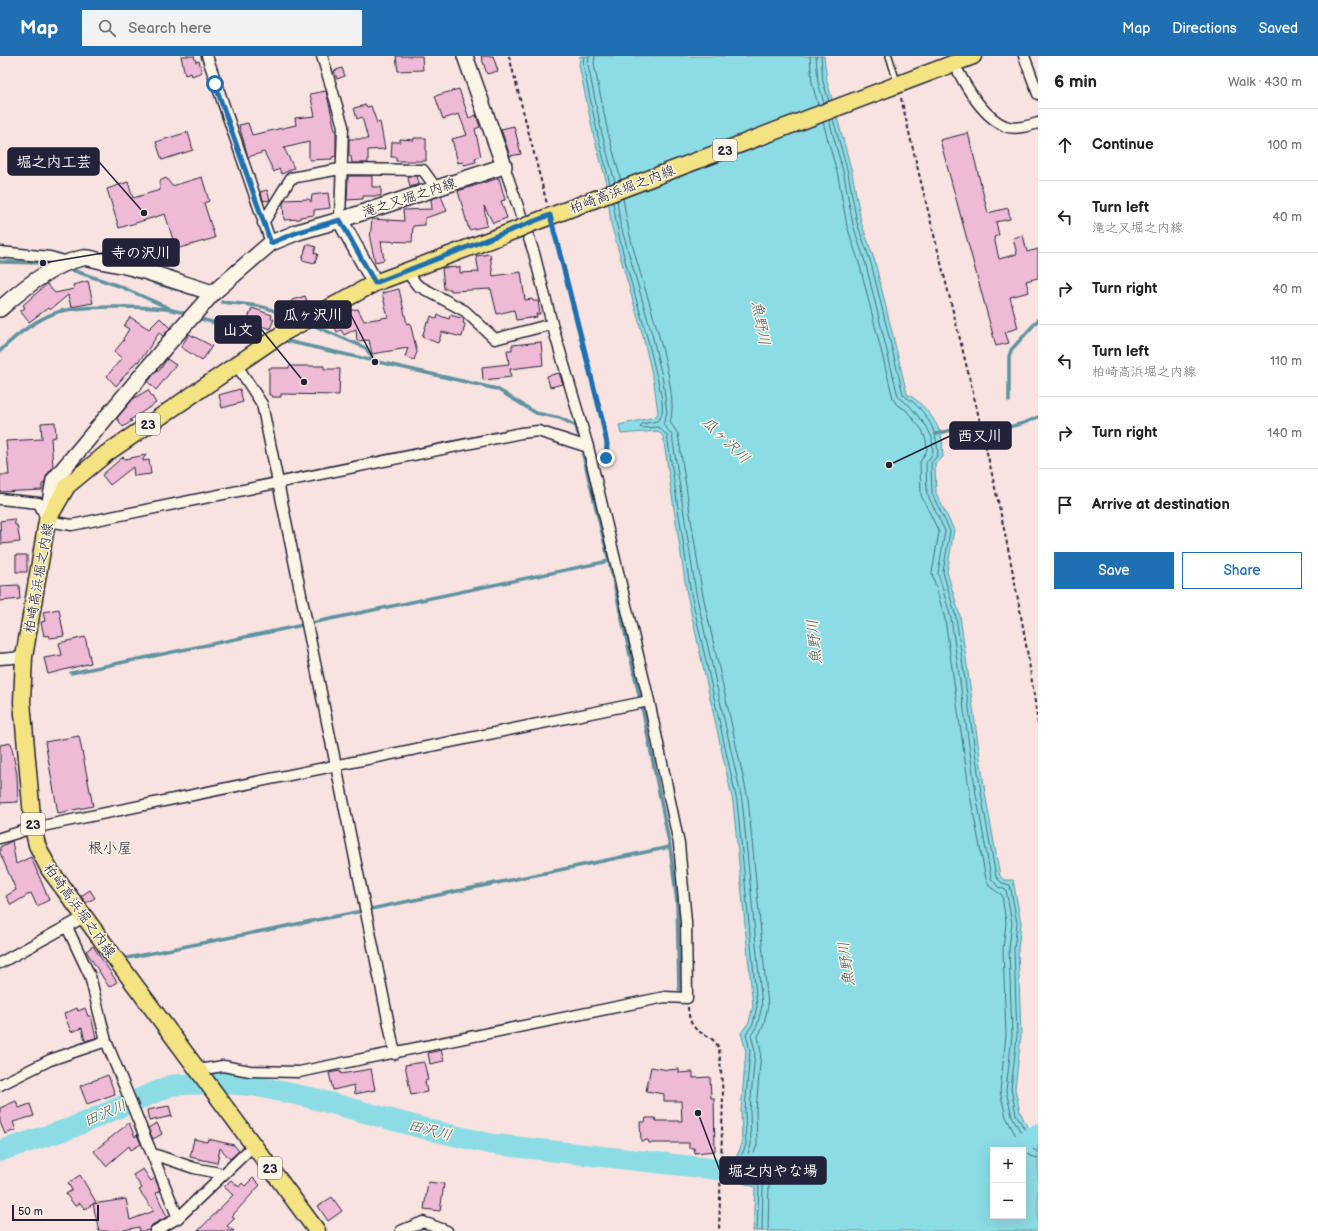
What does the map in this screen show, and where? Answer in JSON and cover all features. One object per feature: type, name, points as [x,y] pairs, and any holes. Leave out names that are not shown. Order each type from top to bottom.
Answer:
[{"type":"main road","points":[[465,56],[504,166]]},
{"type":"main road","name":"柏崎高浜堀之内線","points":[[317,1231],[48,869],[37,845],[33,828],[22,702],[24,657],[47,521],[67,486],[106,453],[283,333],[375,283],[516,230],[553,214],[973,56]]},
{"type":"main road","name":"滝之又堀之内線","points":[[47,521],[54,480],[213,293],[271,243],[298,232],[340,220],[504,166]]},
{"type":"main road","points":[[340,220],[375,283]]},
{"type":"main road","points":[[0,309],[19,293],[68,262],[85,258],[117,263],[213,293]]},
{"type":"street","points":[[207,56],[271,243]]},
{"type":"street","points":[[322,56],[343,126],[340,169],[340,220]]},
{"type":"street","points":[[1024,56],[1038,94]]},
{"type":"street","points":[[959,73],[973,97],[986,112],[1005,126],[1024,128],[1038,123]]},
{"type":"street","points":[[200,1073],[223,1066],[250,1071],[299,1072],[395,1054],[665,997],[687,998],[686,922],[679,844],[649,701],[588,447],[552,324],[534,253],[504,166]]},
{"type":"street","points":[[264,223],[291,178],[340,169],[423,170],[436,188]]},
{"type":"street","points":[[0,252],[50,257],[68,262]]},
{"type":"street","points":[[407,272],[417,284],[465,311],[495,338],[552,324]]},
{"type":"street","points":[[236,364],[262,404],[395,1054]]},
{"type":"street","points":[[0,499],[39,503],[47,521],[72,525],[521,433],[538,431],[588,447]]},
{"type":"street","points":[[0,659],[24,657]]},
{"type":"street","points":[[0,838],[33,828],[649,701]]},
{"type":"street","points":[[0,963],[84,917]]},
{"type":"street","points":[[67,927],[90,976],[106,1041],[178,1218]]},
{"type":"street","points":[[0,1085],[50,1060],[106,1041]]},
{"type":"street","points":[[156,1231],[178,1218],[254,1145]]},
{"type":"street","points":[[152,1154],[194,1168],[224,1174]]},
{"type":"street","points":[[401,1231],[423,1222],[447,1231]]},
{"type":"lane","points":[[889,56],[896,86]]},
{"type":"path","points":[[509,56],[553,214],[602,419],[607,444],[606,458],[601,464]]},
{"type":"path","points":[[896,86],[981,425],[1004,530],[1030,667],[1038,724]]},
{"type":"path","points":[[687,998],[688,1019],[692,1027],[716,1043],[719,1048],[723,1095],[719,1231]]},
{"type":"water","name":"魚野川","points":[[580,56],[824,56],[827,81],[852,172],[861,222],[875,262],[907,394],[918,401],[932,417],[942,437],[943,457],[935,463],[936,493],[954,530],[947,572],[960,616],[985,793],[1000,876],[1004,880],[1013,880],[1021,923],[1018,949],[1021,1036],[1015,1089],[1020,1112],[1038,1147],[1038,1231],[753,1231],[755,1187],[726,1177],[727,1164],[735,1160],[742,1144],[741,1110],[746,1051],[741,1033],[749,1022],[753,1006],[733,802],[687,594],[663,436],[657,431],[621,434],[619,425],[655,417],[658,413],[654,383],[643,336],[611,224],[606,180],[594,137],[579,65]]},
{"type":"building","points":[[181,56],[194,56],[196,62],[199,61],[202,72],[192,76],[191,73],[185,75]]},
{"type":"building","points":[[396,56],[422,56],[423,70],[398,71]]},
{"type":"building","points":[[481,56],[493,56],[498,71],[487,74]]},
{"type":"building","points":[[342,68],[345,76],[337,79],[334,71]]},
{"type":"building","points":[[459,89],[469,118],[476,115],[480,127],[475,129],[481,156],[475,158],[476,162],[464,165],[463,162],[458,163],[452,139],[467,135],[459,114],[443,119],[435,96]]},
{"type":"building","points":[[326,91],[336,134],[336,156],[332,157],[332,159],[309,160],[309,142],[284,148],[294,168],[282,174],[279,169],[274,172],[264,152],[248,157],[239,125],[248,123],[252,135],[296,125],[295,118],[315,116],[310,94]]},
{"type":"building","points":[[366,105],[367,107],[371,106],[377,123],[380,122],[385,149],[368,150],[368,163],[352,163],[351,156],[349,156],[349,139],[368,139],[362,117],[357,119],[354,108]]},
{"type":"building","points":[[514,126],[521,154],[510,156],[501,129]]},
{"type":"building","points":[[188,132],[193,150],[162,160],[156,142]]},
{"type":"building","points":[[968,133],[988,213],[1008,208],[1010,219],[996,222],[999,235],[994,237],[999,259],[1017,254],[1013,238],[1023,235],[1027,252],[1038,249],[1038,278],[1026,281],[1029,292],[1010,297],[1018,328],[1005,332],[1009,343],[996,346],[940,140]]},
{"type":"building","points":[[414,138],[426,138],[426,161],[396,161],[396,157],[391,157],[392,142],[400,142],[400,139],[414,140]]},
{"type":"building","points":[[348,176],[372,176],[372,187],[381,187],[381,196],[363,196],[363,199],[347,200]]},
{"type":"building","points":[[417,176],[419,184],[410,187],[408,178]]},
{"type":"building","points":[[202,177],[209,201],[204,203],[215,238],[176,249],[165,214],[119,228],[107,189],[128,182],[133,198],[160,190],[160,181],[166,178],[172,186]]},
{"type":"building","points":[[499,178],[505,200],[501,201],[507,218],[493,223],[484,206],[487,226],[469,230],[458,191]]},
{"type":"building","points":[[267,190],[270,200],[264,201],[260,192]]},
{"type":"building","points":[[328,193],[330,208],[314,210],[314,215],[300,217],[300,219],[284,220],[283,204],[285,200],[309,199],[311,202],[312,195]]},
{"type":"building","points":[[441,196],[447,211],[425,218],[425,225],[413,226],[412,242],[381,241],[384,260],[375,262],[370,239],[372,219],[404,221],[403,210],[432,209],[431,199]]},
{"type":"building","points":[[307,244],[316,247],[314,253],[318,254],[315,263],[302,260]]},
{"type":"building","points":[[490,254],[493,276],[521,272],[525,300],[532,299],[533,301],[538,301],[540,314],[536,314],[537,317],[516,320],[514,310],[497,314],[491,289],[451,291],[451,289],[444,289],[442,268],[460,267],[460,273],[479,272],[476,256]]},
{"type":"building","points":[[88,281],[93,303],[71,307],[68,295],[50,310],[48,308],[29,322],[20,311],[25,308],[23,305],[47,284],[55,293],[74,289],[73,285]]},
{"type":"building","points":[[399,289],[407,324],[410,323],[417,352],[414,360],[405,357],[408,348],[372,354],[369,340],[357,341],[356,329],[344,335],[341,330],[337,332],[331,320],[352,310],[358,309],[364,321],[388,317],[382,293]]},
{"type":"building","points":[[305,296],[309,306],[292,312],[289,305],[292,300]]},
{"type":"building","points":[[252,308],[272,315],[271,319],[274,319],[270,329],[247,321]]},
{"type":"building","points":[[438,315],[449,319],[450,315],[464,319],[463,323],[465,324],[462,337],[442,332],[438,343],[422,337],[427,322],[429,323],[431,316],[437,319]]},
{"type":"building","points":[[130,317],[149,329],[160,318],[170,328],[163,336],[159,333],[144,355],[116,386],[107,376],[122,358],[114,352],[124,340],[123,339],[129,329],[124,326]]},
{"type":"building","points":[[189,334],[212,346],[202,361],[181,347]]},
{"type":"building","points":[[541,342],[543,365],[510,369],[511,377],[483,380],[482,367],[509,364],[507,350],[512,350],[512,345]]},
{"type":"building","points":[[167,359],[176,365],[156,390],[148,382],[157,370],[159,371]]},
{"type":"building","points":[[289,366],[324,366],[324,369],[340,369],[339,395],[281,394],[281,397],[272,397],[272,395],[269,395],[269,368],[289,368]]},
{"type":"building","points":[[559,373],[563,384],[550,387],[547,376]]},
{"type":"building","points":[[240,389],[243,402],[222,408],[219,395]]},
{"type":"building","points":[[148,390],[156,403],[130,420],[132,421],[123,427],[117,418],[133,399]]},
{"type":"building","points":[[55,422],[56,437],[51,438],[53,467],[47,475],[44,484],[42,484],[42,490],[0,492],[0,475],[9,475],[6,441],[42,439],[41,423]]},
{"type":"building","points":[[146,455],[143,461],[149,460],[151,474],[134,476],[133,467],[110,485],[102,475],[123,457],[125,459]]},
{"type":"building","points":[[14,519],[15,525],[17,525],[20,542],[1,544],[0,521]]},
{"type":"building","points":[[16,555],[27,555],[27,572],[16,572]]},
{"type":"building","points":[[19,585],[20,599],[0,601],[0,586]]},
{"type":"building","points":[[59,609],[64,636],[50,638],[49,635],[44,636],[41,622],[45,621],[43,612]]},
{"type":"building","points":[[85,637],[91,663],[48,674],[44,658],[62,655],[59,643]]},
{"type":"building","points":[[79,736],[93,806],[58,813],[45,742]]},
{"type":"building","points":[[11,743],[17,775],[18,802],[0,803],[0,745]]},
{"type":"building","points":[[12,841],[16,864],[31,857],[49,900],[37,906],[31,893],[11,905],[6,896],[16,890],[0,853],[0,847]]},
{"type":"building","points":[[90,890],[95,898],[86,903],[81,896]]},
{"type":"building","points":[[93,946],[117,982],[109,987],[86,951]]},
{"type":"building","points":[[77,1008],[78,1011],[85,1008],[88,1016],[91,1016],[96,1038],[85,1041],[82,1028],[71,1032],[64,1014]]},
{"type":"building","points":[[441,1050],[444,1061],[430,1064],[428,1053]]},
{"type":"building","points":[[424,1062],[428,1080],[425,1081],[427,1092],[411,1095],[405,1065]]},
{"type":"building","points":[[651,1067],[668,1070],[679,1069],[679,1073],[693,1072],[693,1078],[710,1077],[711,1098],[714,1098],[715,1151],[695,1153],[694,1148],[689,1148],[689,1143],[649,1143],[648,1140],[641,1141],[640,1122],[645,1122],[646,1118],[655,1118],[656,1121],[682,1121],[681,1101],[664,1101],[664,1094],[646,1091]]},
{"type":"building","points":[[371,1069],[375,1090],[355,1094],[354,1085],[333,1090],[329,1073],[340,1071],[341,1074]]},
{"type":"building","points":[[108,1075],[115,1094],[87,1104],[80,1086]]},
{"type":"building","points":[[16,1101],[19,1108],[30,1104],[34,1116],[13,1122],[16,1130],[5,1134],[0,1122],[0,1108]]},
{"type":"building","points":[[169,1106],[172,1116],[149,1121],[147,1110]]},
{"type":"building","points":[[129,1123],[135,1137],[137,1135],[141,1144],[131,1150],[129,1146],[106,1166],[94,1151]]},
{"type":"building","points":[[157,1123],[162,1134],[153,1139],[148,1128]]},
{"type":"building","points":[[194,1139],[207,1142],[208,1139],[234,1145],[239,1151],[230,1159],[220,1148],[217,1163],[190,1157]]},
{"type":"building","points":[[143,1169],[151,1181],[155,1178],[160,1191],[156,1193],[167,1217],[152,1225],[149,1230],[140,1231],[139,1227],[119,1231],[99,1231],[93,1204],[126,1199],[130,1220],[154,1211],[139,1190],[142,1188],[133,1175]]},
{"type":"building","points":[[80,1175],[96,1202],[85,1209],[80,1203],[75,1206],[66,1194],[72,1190],[68,1183]]},
{"type":"building","points":[[253,1178],[260,1185],[232,1216],[235,1218],[227,1226],[234,1231],[198,1231],[233,1195],[224,1187],[231,1180],[239,1187],[242,1183],[245,1186]]},
{"type":"building","points":[[428,1182],[444,1184],[440,1211],[424,1209]]},
{"type":"building","points":[[332,1197],[342,1211],[328,1221],[318,1206]]},
{"type":"waterway","points":[[0,262],[43,263]]},
{"type":"waterway","points":[[69,269],[119,286],[169,308]]},
{"type":"waterway","points":[[154,283],[176,289]]},
{"type":"waterway","points":[[222,302],[257,306],[273,310],[281,314],[287,320]]},
{"type":"waterway","name":"瓜ヶ沢川","points":[[0,351],[12,339],[33,324],[47,316],[65,310],[95,307],[147,308],[172,310],[189,315]]},
{"type":"waterway","name":"瓜ヶ沢川","points":[[197,318],[268,337]]},
{"type":"waterway","points":[[1009,401],[1009,357],[1011,350],[1038,320]]},
{"type":"waterway","points":[[317,327],[366,348],[375,362]]},
{"type":"waterway","name":"瓜ヶ沢川","points":[[282,340],[497,389],[536,413],[560,418],[576,426],[578,434]]},
{"type":"waterway","points":[[936,434],[967,426],[971,437],[1024,423],[1038,417]]},
{"type":"waterway","points":[[583,455],[609,561],[640,699]]},
{"type":"waterway","points":[[311,623],[609,561]]},
{"type":"waterway","points":[[71,673],[303,625]]},
{"type":"waterway","points":[[642,707],[670,847],[677,902],[679,989]]},
{"type":"waterway","points":[[371,909],[670,847]]},
{"type":"waterway","points":[[127,958],[362,911]]},
{"type":"waterway","name":"田沢川","points":[[0,1151],[71,1128],[172,1085],[223,1083],[255,1086],[308,1097],[426,1129],[491,1144],[723,1170],[755,1163]]},
{"type":"waterway","points":[[1016,1147],[1038,1134]]},
{"type":"place","name":"堀之内工芸","points":[[144,213]]},
{"type":"place","name":"寺の沢川","points":[[43,263]]},
{"type":"place","name":"瓜ヶ沢川","points":[[375,362]]},
{"type":"place","name":"山文","points":[[304,382]]},
{"type":"place","name":"西又川","points":[[889,465]]},
{"type":"place","name":"堀之内やな場","points":[[698,1113]]},
{"type":"district","name":"根小屋","points":[[110,848]]},
{"type":"route","points":[[215,84],[271,243],[298,232],[340,220],[375,283],[516,230],[550,215],[602,419],[607,444],[606,458]]}]
